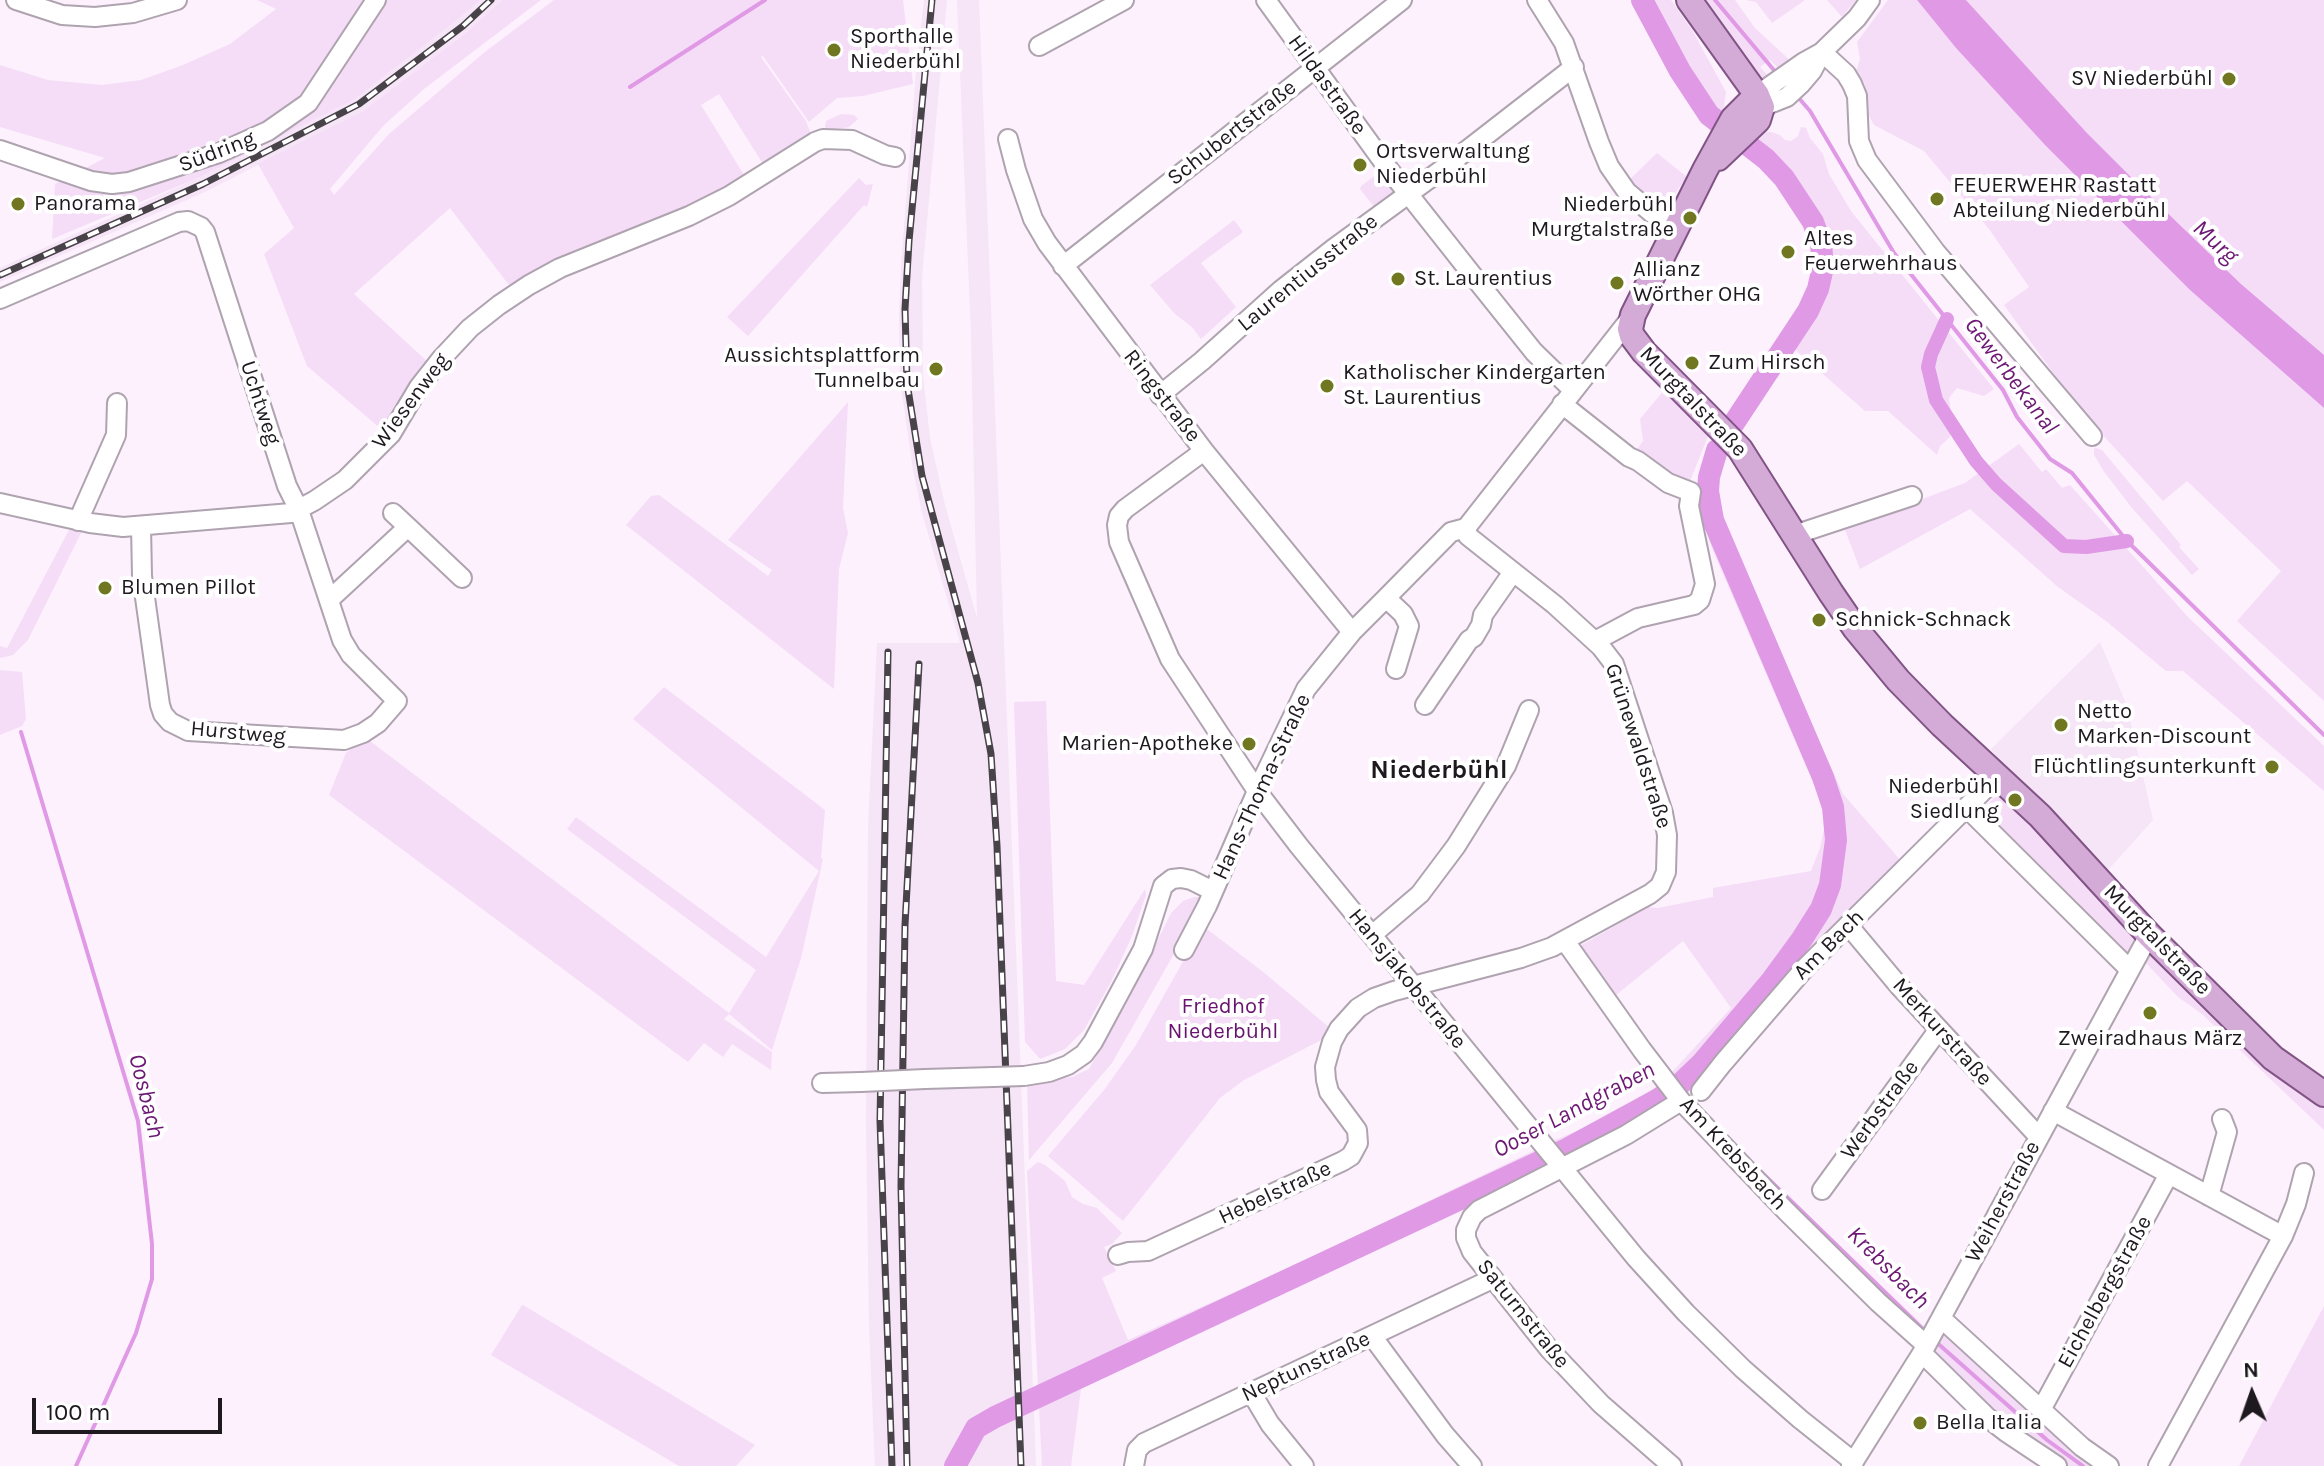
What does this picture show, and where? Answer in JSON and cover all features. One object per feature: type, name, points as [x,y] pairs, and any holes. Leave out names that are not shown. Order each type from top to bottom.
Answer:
[{"type":"main road","points":[[1689,0],[1727,54],[1779,89],[1758,120],[1735,131],[1735,98],[1727,54]]},
{"type":"main road","name":"Murgtalstraße","points":[[1735,131],[1705,170],[1633,315],[1630,329],[1636,342],[1740,449],[1848,618],[1929,713],[2040,816],[2149,935],[2273,1058],[2324,1094]]},
{"type":"street","points":[[16,0],[62,15],[95,17],[116,7],[149,10],[177,0]]},
{"type":"street","name":"Südring","points":[[0,150],[91,181],[112,184],[183,166],[244,143],[289,118],[308,103],[376,0]]},
{"type":"street","points":[[1039,46],[1124,0]]},
{"type":"street","name":"Hildastraße","points":[[1266,0],[1409,193],[1568,397],[1629,457],[1668,483],[1691,492],[1689,506],[1705,584],[1700,600],[1694,605],[1638,618],[1595,641]]},
{"type":"street","name":"Schubertstraße","points":[[1063,266],[1402,0]]},
{"type":"street","points":[[1537,0],[1564,43],[1609,166],[1627,192],[1652,213],[1677,225]]},
{"type":"street","points":[[1779,89],[1857,18],[1870,0]]},
{"type":"street","points":[[1822,52],[1846,74],[1852,84],[1857,96],[1859,141],[1867,160],[1935,251],[2092,436]]},
{"type":"street","name":"Laurentiusstraße","points":[[1160,395],[1281,290],[1574,67]]},
{"type":"street","name":"Wiesenweg","points":[[0,503],[78,521],[141,526],[279,516],[299,510],[345,480],[391,434],[419,387],[470,328],[529,285],[560,268],[703,210],[823,139],[852,140],[895,157]]},
{"type":"street","name":"Ringstraße","points":[[1008,139],[1033,219],[1063,266],[1204,451],[1352,632]]},
{"type":"street","name":"Uchtweg","points":[[0,299],[179,222],[195,223],[205,232],[287,486],[299,510],[342,640],[351,655],[397,701]]},
{"type":"street","name":"Hans-Thoma-Straße","points":[[1184,950],[1306,689],[1352,632],[1451,532],[1466,528],[1633,315]]},
{"type":"street","points":[[78,521],[116,435],[117,403]]},
{"type":"street","name":"Hansjakobstraße","points":[[1204,451],[1119,516],[1119,542],[1170,659],[1257,791],[1636,1258],[1743,1369],[1852,1464]]},
{"type":"street","points":[[1794,535],[1912,496]]},
{"type":"street","points":[[393,513],[462,578]]},
{"type":"street","name":"Hurstweg","points":[[141,526],[142,576],[158,692],[163,714],[170,722],[188,731],[344,740],[354,738],[378,723],[397,701]]},
{"type":"street","points":[[329,600],[408,527]]},
{"type":"street","name":"Grünewaldstraße","points":[[1414,986],[1521,958],[1565,941],[1650,894],[1660,886],[1668,860],[1663,813],[1617,671],[1609,656],[1468,536],[1466,528]]},
{"type":"street","points":[[1425,705],[1474,637],[1483,615],[1513,572]]},
{"type":"street","points":[[1386,598],[1403,614],[1409,626],[1396,669]]},
{"type":"street","points":[[1372,935],[1420,894],[1456,846],[1506,766],[1529,710]]},
{"type":"street","points":[[1967,808],[1998,776]]},
{"type":"street","name":"Am Bach","points":[[1701,1091],[1777,999],[1967,808]]},
{"type":"street","name":"Murgtalstraße","points":[[1967,808],[2129,969]]},
{"type":"street","points":[[822,1083],[1024,1076],[1068,1065],[1084,1054],[1093,1042],[1143,949],[1163,886],[1172,879],[1181,878],[1213,891]]},
{"type":"street","name":"Merkurstraße","points":[[1848,925],[1899,986],[2039,1137]]},
{"type":"street","name":"Weiherstraße","points":[[1852,1464],[1930,1338],[2149,935]]},
{"type":"street","name":"Am Krebsbach","points":[[1565,941],[1674,1092],[1786,1211],[1878,1302],[1930,1338],[2006,1432],[2057,1466]]},
{"type":"street","name":"Hebelstraße","points":[[1118,1255],[1148,1251],[1351,1156],[1358,1143],[1357,1130],[1329,1092],[1326,1080],[1325,1067],[1332,1042],[1358,1008],[1374,998],[1414,986]]},
{"type":"street","name":"Werbstraße","points":[[1822,1190],[1939,1029]]},
{"type":"street","name":"Saturnstraße","points":[[1671,1466],[1610,1412],[1546,1346],[1492,1279],[1468,1246],[1466,1238],[1468,1223],[1479,1210],[1626,1135],[1674,1092]]},
{"type":"street","points":[[2053,1111],[2283,1236]]},
{"type":"street","points":[[2209,1196],[2227,1132],[2222,1119]]},
{"type":"street","points":[[2158,1466],[2283,1236],[2304,1173]]},
{"type":"street","name":"Eichelbergstraße","points":[[2041,1410],[2169,1174]]},
{"type":"street","name":"Neptunstraße","points":[[1134,1466],[1137,1450],[1144,1443],[1492,1279]]},
{"type":"street","points":[[1372,1336],[1445,1435],[1472,1466]]},
{"type":"street","points":[[1930,1338],[2041,1410],[2082,1447],[2109,1466]]},
{"type":"street","points":[[1251,1392],[1270,1424],[1304,1466]]},
{"type":"shaded area","points":[[480,0],[502,0],[467,32],[363,111],[207,191],[0,282],[0,268],[200,177],[355,99]]},
{"type":"shaded area","points":[[924,0],[947,0],[922,277],[923,376],[930,438],[945,505],[977,618],[971,334],[957,0],[979,0],[1036,1466],[875,1466],[866,1125],[868,828],[877,643],[960,643],[922,513],[900,380],[901,266]]},
{"type":"shaded area","points":[[1917,0],[1966,0],[2086,132],[2153,199],[2241,284],[2324,355],[2324,408],[2190,290],[2045,145],[1956,48]]},
{"type":"shaded area","points":[[2100,642],[2127,706],[2153,820],[2108,870],[2008,773],[1991,749]]},
{"type":"green space","points":[[257,0],[480,0],[355,99],[200,177],[52,239],[55,184],[105,158],[0,127],[0,65],[48,80],[102,85],[141,80],[230,44],[276,9]]},
{"type":"green space","points":[[502,0],[541,0],[424,89],[383,126],[330,189],[334,195],[389,134],[486,51],[554,0],[903,0],[913,84],[863,96],[837,98],[809,122],[761,57],[806,121],[812,137],[763,164],[719,94],[701,105],[744,175],[701,204],[512,289],[450,208],[354,294],[429,363],[396,414],[380,428],[307,366],[264,254],[294,228],[258,164],[363,111],[467,32]]},
{"type":"green space","points":[[1633,0],[1671,0],[1692,30],[1726,92],[1722,118],[1716,131],[1693,107]]},
{"type":"green space","points":[[1698,0],[1735,0],[1755,28],[1794,64],[1782,72],[1770,60],[1760,67],[1771,79],[1763,79]]},
{"type":"green space","points":[[1746,0],[1805,0],[1772,23],[1756,2]]},
{"type":"green space","points":[[1827,0],[1856,0],[1842,17]]},
{"type":"green space","points":[[1888,0],[1917,0],[1956,48],[2045,145],[2190,290],[2324,408],[2324,701],[2237,621],[2281,571],[2187,481],[2163,501],[2080,410],[2004,305],[2029,287],[1989,229],[1924,151],[1874,125],[1868,114],[1865,85],[1856,71],[1860,59],[1857,42]]},
{"type":"green space","points":[[1966,0],[2324,0],[2324,355],[2241,284],[2153,199],[2086,132]]},
{"type":"green space","points":[[841,114],[854,115],[858,119],[849,127],[829,130],[825,127],[826,121]]},
{"type":"green space","points":[[1801,127],[1806,128],[1823,154],[1829,174],[1851,211],[1994,389],[1984,396],[1957,388],[1949,398],[1953,426],[1950,437],[1940,446],[1937,455],[1888,411],[1865,411],[1792,347],[1824,291],[1830,271],[1829,253],[1811,208],[1795,183],[1780,166],[1751,144],[1764,132],[1791,141],[1798,136]]},
{"type":"green space","points":[[1657,153],[1687,177],[1664,208],[1644,197],[1629,180]]},
{"type":"green space","points":[[1381,171],[1395,193],[1375,208],[1360,189]]},
{"type":"green space","points":[[859,178],[866,185],[873,184],[867,207],[864,205],[748,336],[727,317]]},
{"type":"green space","points":[[1234,220],[1243,232],[1201,263],[1236,307],[1201,339],[1150,285]]},
{"type":"green space","points":[[1665,389],[1710,431],[1690,481],[1664,475],[1634,454],[1643,441],[1640,419]]},
{"type":"green space","points":[[848,402],[843,508],[848,533],[839,569],[834,689],[626,525],[651,496],[659,495],[768,576],[772,570],[728,540]]},
{"type":"green space","points":[[2019,444],[2042,472],[2046,469],[2062,488],[2070,485],[2187,616],[2324,746],[2324,791],[2183,671],[2166,671],[2106,621],[2058,587],[1970,509],[1860,569],[1845,530],[1965,483]]},
{"type":"green space","points":[[2096,448],[2102,450],[2181,545],[2179,547],[2199,569],[2192,575],[2105,473],[2094,455]]},
{"type":"green space","points":[[1700,490],[1715,542],[1819,780],[1833,835],[1829,871],[1818,902],[1797,939],[1755,995],[1678,1080],[1672,1072],[1731,1008],[1683,941],[1616,995],[1580,946],[1648,907],[1658,908],[1713,897],[1713,888],[1811,871],[1827,815],[1711,546],[1697,496]]},
{"type":"green space","points":[[71,526],[83,529],[28,640],[13,655],[0,658],[0,646],[7,648]]},
{"type":"green space","points":[[0,670],[22,672],[26,719],[22,726],[0,735]]},
{"type":"green space","points":[[664,687],[825,810],[823,859],[801,958],[772,1050],[729,1014],[724,1019],[772,1052],[771,1070],[732,1044],[723,1057],[704,1043],[688,1062],[329,795],[346,753],[366,738],[729,1013],[756,970],[567,829],[576,817],[766,957],[819,871],[633,719]]},
{"type":"green space","points":[[1046,701],[1056,981],[1084,985],[1145,889],[1146,895],[1111,982],[1084,1030],[1065,1049],[1040,1059],[1025,1042],[1014,702]]},
{"type":"green space","points":[[1813,728],[1843,794],[1902,862],[1748,1024],[1689,1092],[1686,1088],[1688,1082],[1731,1037],[1786,971],[1832,900],[1840,870],[1840,809],[1835,789],[1809,730]]},
{"type":"green space","points":[[2000,792],[2133,927],[2136,939],[2130,953],[2126,955],[1981,811]]},
{"type":"green space","points":[[1204,897],[1112,1063],[1029,1160],[1027,1081],[1072,1077],[1089,1069],[1171,913],[1183,901]]},
{"type":"green space","name":"Friedhof Niederbühl","points":[[1203,926],[1330,1028],[1325,1038],[1244,1080],[1220,1098],[1123,1221],[1048,1156],[1104,1090],[1136,1045]]},
{"type":"green space","points":[[2150,950],[2324,1102],[2324,1130],[2202,1014],[2178,997],[2143,959]]},
{"type":"green space","points":[[1659,1085],[1670,1099],[1567,1162],[1550,1142],[1606,1119]]},
{"type":"green space","points":[[1535,1150],[1549,1167],[1081,1389],[1071,1466],[1042,1466],[1027,1171],[1038,1162],[1065,1181],[1072,1197],[1097,1208],[1122,1233],[1112,1244],[1104,1247],[1116,1271],[1102,1278],[1128,1340],[1299,1263]]},
{"type":"green space","points":[[522,1305],[755,1445],[736,1466],[679,1466],[491,1355]]},
{"type":"green space","points":[[2324,1306],[2324,1466],[2239,1466]]},
{"type":"green space","points":[[1944,1333],[2054,1432],[2098,1466],[2068,1466],[1993,1410],[1934,1351]]},
{"type":"waterway","name":"Oosbach","points":[[630,87],[765,0]]},
{"type":"waterway","name":"Ooser Landgraben","points":[[1642,0],[1680,71],[1709,115],[1766,159],[1784,178],[1813,222],[1821,244],[1823,267],[1808,311],[1734,423]]},
{"type":"waterway","name":"Gewerbekanal","points":[[1715,0],[1778,75]]},
{"type":"waterway","name":"Gewerbekanal","points":[[1797,96],[1810,111],[1894,253],[2003,390],[2017,417],[2050,459],[2072,473],[2127,541],[2324,735]]},
{"type":"waterway","points":[[1947,319],[1928,367],[1936,400],[1976,461],[1996,484],[2064,546],[2086,547],[2127,541]]},
{"type":"waterway","name":"Ooser Landgraben","points":[[955,1466],[976,1428],[995,1417],[1567,1149],[1657,1100],[1701,1064],[1772,980],[1821,909],[1830,885],[1836,840],[1833,807],[1713,520],[1708,491],[1717,450]]},
{"type":"waterway","name":"Oosbach","points":[[21,732],[138,1121],[152,1244],[152,1279],[136,1333],[76,1466]]},
{"type":"waterway","name":"Krebsbach","points":[[1754,1165],[1926,1332]]},
{"type":"waterway","name":"Krebsbach","points":[[1935,1341],[2047,1440],[2083,1466]]},
{"type":"railway","points":[[0,275],[203,184],[359,104],[463,26],[491,0]]},
{"type":"railway","points":[[932,0],[909,241],[905,309],[907,383],[922,476],[978,683],[991,754],[1021,1466]]},
{"type":"railway","points":[[888,652],[880,1121],[892,1466]]},
{"type":"railway","points":[[907,1466],[901,1186],[905,925],[919,664]]},
{"type":"place","name":"Sporthalle Niederbühl","points":[[834,50]]},
{"type":"place","name":"SV Niederbühl","points":[[2229,79]]},
{"type":"place","name":"Ortsverwaltung Niederbühl","points":[[1360,165]]},
{"type":"place","name":"FEUERWEHR Rastatt Abteilung Niederbühl","points":[[1937,199]]},
{"type":"place","name":"Panorama","points":[[18,204]]},
{"type":"place","name":"Niederbühl Murgtalstraße","points":[[1690,218]]},
{"type":"place","name":"Altes Feuerwehrhaus","points":[[1788,252]]},
{"type":"place","name":"St. Laurentius","points":[[1398,279]]},
{"type":"place","name":"Allianz Wörther OHG","points":[[1617,283]]},
{"type":"place","name":"Zum Hirsch","points":[[1692,363]]},
{"type":"place","name":"Aussichtsplattform Tunnelbau","points":[[936,369]]},
{"type":"place","name":"Katholischer Kindergarten St. Laurentius","points":[[1327,386]]},
{"type":"place","name":"Blumen Pillot","points":[[105,588]]},
{"type":"place","name":"Schnick-Schnack","points":[[1819,620]]},
{"type":"place","name":"Netto Marken-Discount","points":[[2061,725]]},
{"type":"place","name":"Marien-Apotheke","points":[[1249,744]]},
{"type":"place","name":"Flüchtlingsunterkunft","points":[[2272,767]]},
{"type":"place","name":"Niederbühl Siedlung","points":[[2015,800]]},
{"type":"place","name":"Zweiradhaus März","points":[[2150,1013]]},
{"type":"place","name":"Bella Italia","points":[[1920,1423]]},
{"type":"district","name":"Niederbühl","points":[[1439,771]]},
{"type":"water label","name":"Murg","points":[[2215,242]]}]
